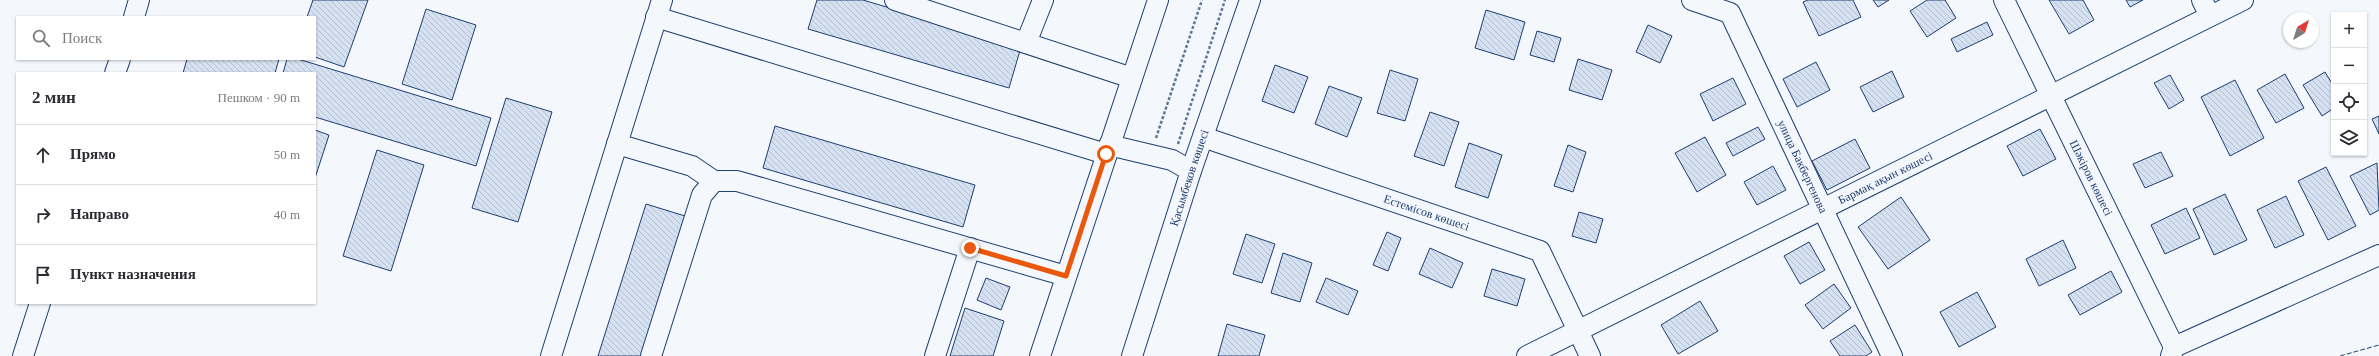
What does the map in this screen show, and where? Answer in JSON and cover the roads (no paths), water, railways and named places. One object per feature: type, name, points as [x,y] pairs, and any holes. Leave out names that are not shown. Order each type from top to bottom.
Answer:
[{"type":"street","points":[[134,16],[139,0]]},
{"type":"street","points":[[895,0],[1132,78]]},
{"type":"street","points":[[1026,43],[1043,0]]},
{"type":"street","points":[[1040,356],[1158,0]]},
{"type":"street","name":"Қасымбеков көшесі","points":[[1132,356],[1191,171],[1250,0]]},
{"type":"street","name":"улица Бакбергенова","points":[[1692,0],[1730,13],[1892,356]]},
{"type":"street","name":"Шәкіров көшесі","points":[[2004,0],[2173,351]]},
{"type":"street","name":"Бармақ ақын көшесі","points":[[1527,356],[2050,95],[2206,8],[2243,0]]},
{"type":"street","points":[[551,356],[659,9],[1108,150],[1151,155],[1172,160],[1191,171]]},
{"type":"street","points":[[115,72],[120,60]]},
{"type":"street","name":"Естемісов көшесі","points":[[1203,137],[1540,251],[1579,329],[1590,356]]},
{"type":"street","points":[[617,144],[692,166],[714,181],[737,181],[1066,276]]},
{"type":"street","points":[[651,356],[702,195],[714,181]]},
{"type":"street","points":[[934,356],[970,248]]},
{"type":"street","points":[[2173,351],[2379,255]]},
{"type":"street","points":[[22,356],[40,304]]}]
